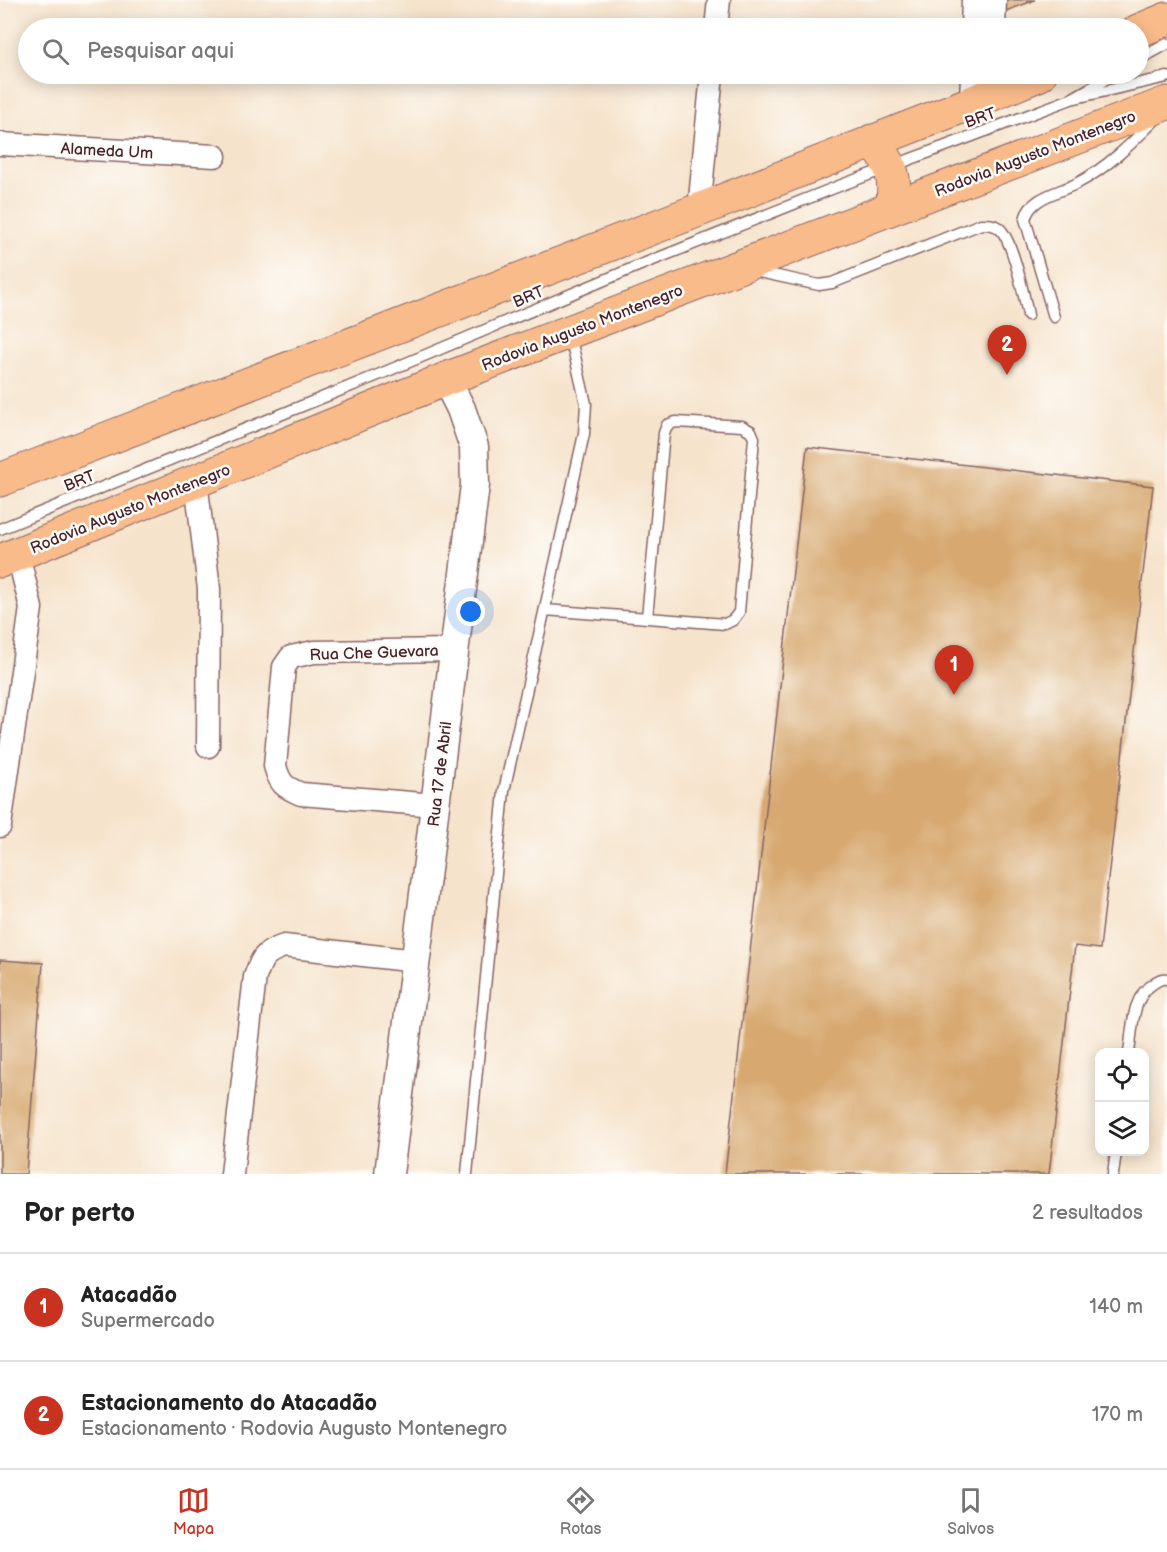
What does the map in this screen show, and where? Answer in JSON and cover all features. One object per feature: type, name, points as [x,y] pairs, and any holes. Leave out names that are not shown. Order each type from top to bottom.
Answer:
[{"type":"main road","points":[[1149,26],[1167,19]]},
{"type":"main road","points":[[0,480],[699,210],[882,154],[983,86]]},
{"type":"main road","name":"Rodovia Augusto Montenegro","points":[[6,548],[196,481],[446,379],[1167,103]]},
{"type":"main road","points":[[882,154],[895,183],[892,207]]},
{"type":"street","points":[[717,18],[718,0]]},
{"type":"street","points":[[972,18],[973,0]]},
{"type":"street","points":[[994,18],[995,0]]},
{"type":"street","points":[[699,210],[711,84]]},
{"type":"street","name":"Alameda Um","points":[[0,144],[215,156]]},
{"type":"street","name":"Rua 17 de Abril","points":[[389,1174],[475,476],[474,447],[461,409],[446,379]]},
{"type":"street","points":[[196,481],[209,589],[208,746]]},
{"type":"street","points":[[0,826],[31,608],[6,548]]},
{"type":"street","name":"Rua Che Guevara","points":[[435,805],[302,794],[287,788],[278,779],[275,766],[284,667],[291,657],[314,652],[455,650]]},
{"type":"street","points":[[232,1174],[255,977],[260,962],[268,952],[284,946],[416,961]]},
{"type":"lane","points":[[1149,54],[1167,44]]},
{"type":"lane","name":"BRT","points":[[1149,81],[1167,77]]},
{"type":"lane","name":"BRT","points":[[1071,99],[1097,84]]},
{"type":"lane","name":"BRT","points":[[6,548],[378,375],[638,266],[882,154],[1071,99],[1136,84]]},
{"type":"lane","points":[[1054,317],[1025,219],[1028,209],[1034,202],[1078,182],[1118,157],[1167,107]]},
{"type":"lane","points":[[739,268],[819,285],[832,283],[981,224],[992,224],[999,228],[1007,239],[1028,315]]},
{"type":"lane","points":[[467,1174],[504,791],[584,434],[586,404],[569,332]]},
{"type":"lane","points":[[545,610],[647,618],[725,624],[733,620],[739,612],[754,438],[751,431],[742,426],[676,422],[667,425],[664,433],[647,618]]},
{"type":"lane","points":[[1130,1048],[1136,1006],[1144,989],[1161,978],[1167,979]]},
{"type":"lane","points":[[1113,1174],[1115,1156]]},
{"type":"building","points":[[1005,0],[1035,0],[1003,12]]},
{"type":"building","points":[[807,447],[1153,486],[1100,949],[1075,946],[1049,1174],[725,1174]]},
{"type":"building","points":[[0,960],[43,963],[26,1174],[0,1174]]},
{"type":"place","name":"Estacionamento do Atacadão","points":[[1007,375]]},
{"type":"place","name":"Atacadão","points":[[954,695]]}]
